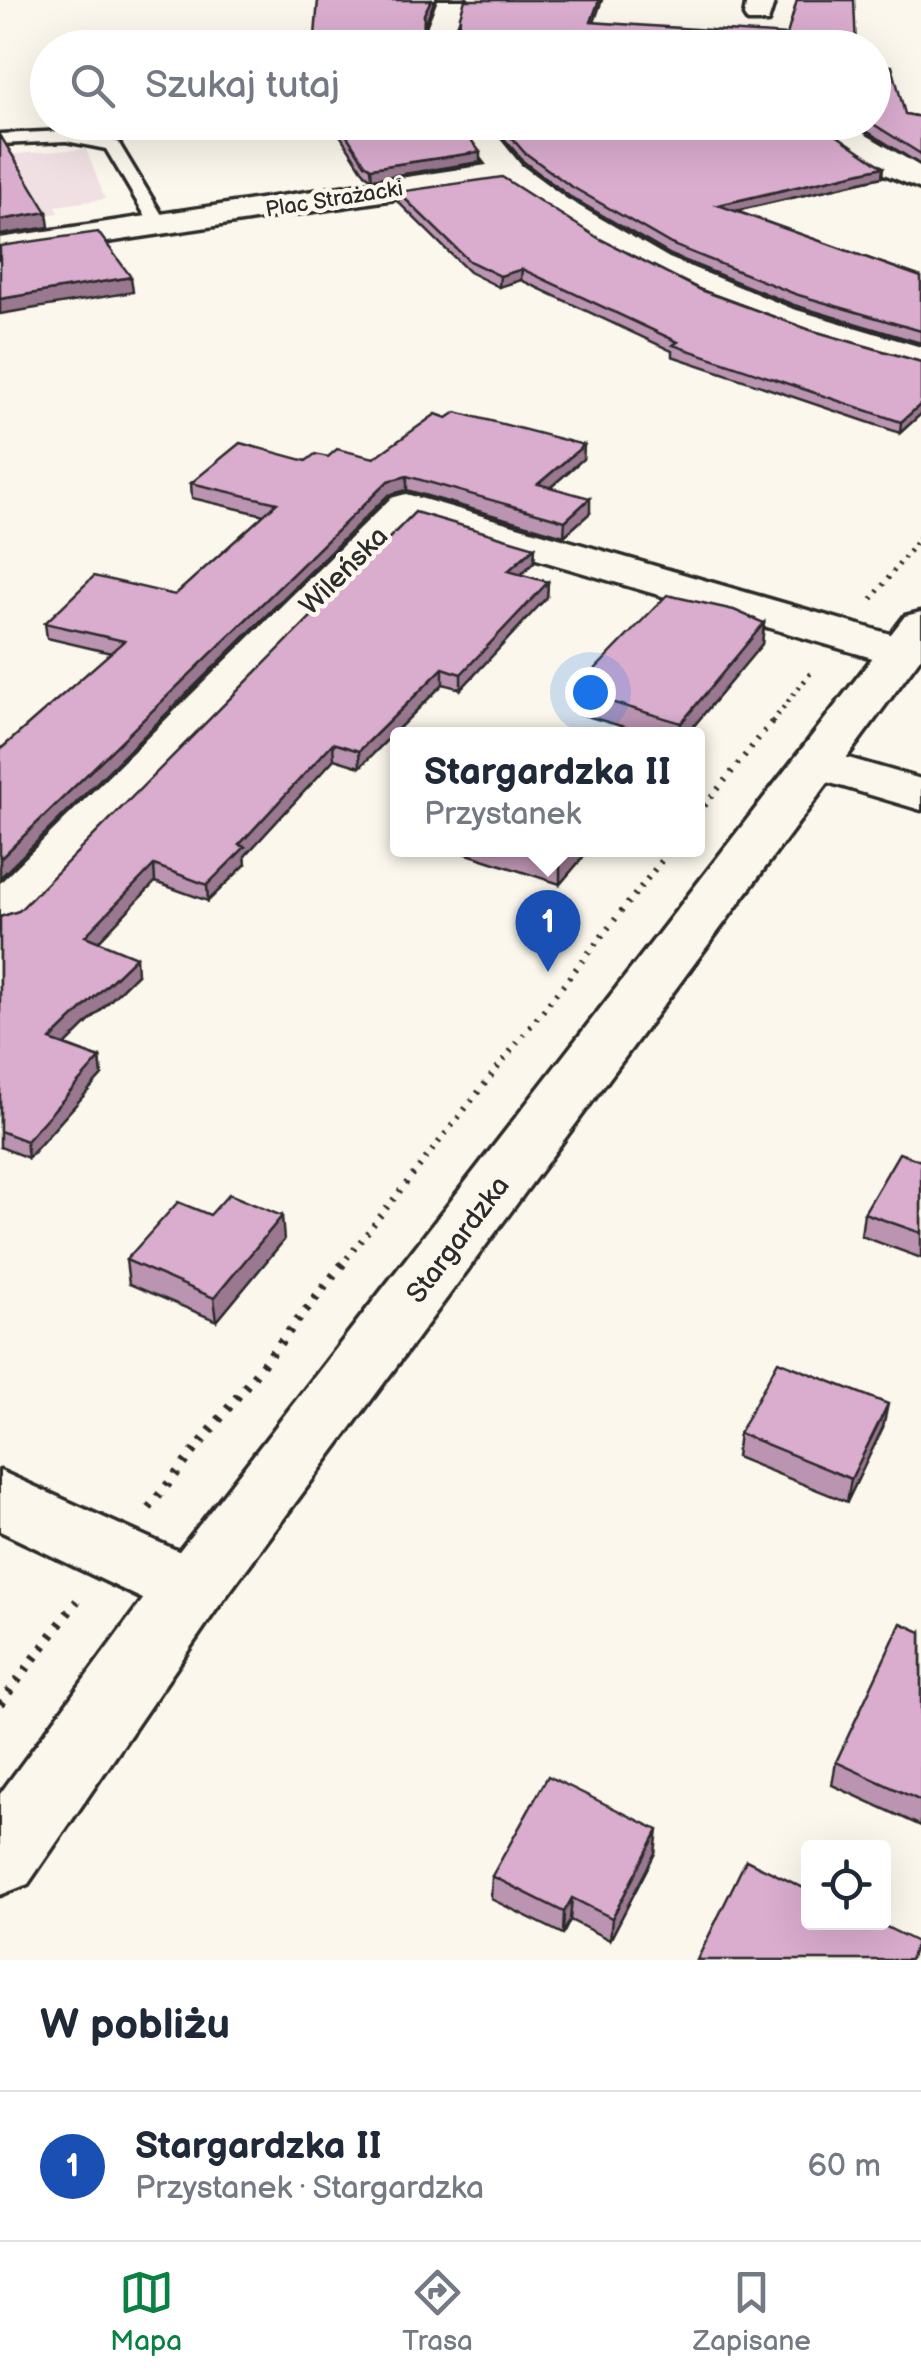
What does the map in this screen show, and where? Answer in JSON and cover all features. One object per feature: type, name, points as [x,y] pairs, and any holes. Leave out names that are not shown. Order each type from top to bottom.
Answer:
[{"type":"street","points":[[442,30],[452,0]]},
{"type":"street","points":[[483,140],[509,172],[584,224],[700,285],[796,323],[921,359]]},
{"type":"street","points":[[849,140],[921,179]]},
{"type":"street","name":"Plac Strażacki","points":[[0,248],[509,172]]},
{"type":"street","name":"Wileńska","points":[[0,913],[406,507],[912,639]]},
{"type":"street","name":"Stargardzka","points":[[0,1858],[191,1589],[912,639]]},
{"type":"street","points":[[817,764],[921,794]]},
{"type":"street","points":[[0,1499],[191,1589]]},
{"type":"lane","points":[[0,140],[30,138]]},
{"type":"lane","points":[[95,140],[112,144],[159,225]]},
{"type":"path","points":[[0,1704],[114,1552],[664,857]]},
{"type":"shaded area","points":[[86,149],[105,199],[56,206],[59,213],[0,222],[0,155]]},
{"type":"building","points":[[318,0],[431,0],[424,14],[423,30],[316,30]]},
{"type":"building","points":[[465,0],[599,0],[591,22],[712,30],[459,30]]},
{"type":"building","points":[[797,0],[854,0],[855,30],[788,30]]},
{"type":"building","points":[[891,66],[905,114],[921,117],[921,154],[891,135]]},
{"type":"building","points":[[0,135],[47,212],[0,220]]},
{"type":"building","points":[[350,140],[471,140],[480,152],[371,168]]},
{"type":"building","points":[[514,140],[843,140],[883,167],[718,205],[921,277],[921,331],[795,294],[671,244],[569,185]]},
{"type":"building","points":[[502,177],[598,238],[701,290],[810,330],[921,362],[921,404],[901,422],[673,345],[678,342],[522,269],[500,276],[469,261],[398,192]]},
{"type":"building","points":[[98,232],[131,277],[0,299],[0,246]]},
{"type":"building","points":[[456,412],[584,445],[538,484],[590,498],[565,521],[407,476],[388,481],[0,859],[0,747],[124,641],[45,623],[94,576],[175,595],[277,503],[191,483],[240,443],[306,461],[315,454],[328,457],[337,449],[374,458],[436,414],[447,418]]},
{"type":"building","points":[[415,512],[535,547],[508,571],[548,582],[461,674],[443,668],[359,751],[333,743],[239,845],[245,847],[207,885],[154,865],[85,936],[136,957],[50,1040],[100,1058],[26,1141],[0,1131],[0,917],[19,911]]},
{"type":"building","points":[[667,595],[734,610],[764,623],[681,723],[574,691]]},
{"type":"building","points":[[899,1153],[921,1161],[921,1233],[864,1213]]},
{"type":"building","points":[[229,1194],[282,1216],[214,1298],[126,1260],[178,1202],[210,1215]]},
{"type":"building","points":[[778,1361],[888,1404],[851,1479],[739,1433]]},
{"type":"building","points":[[901,1623],[921,1632],[921,1801],[836,1762]]},
{"type":"building","points":[[548,1776],[658,1830],[612,1918],[572,1898],[564,1912],[492,1876]]},
{"type":"building","points":[[746,1860],[801,1887],[801,1930],[891,1929],[917,1942],[910,1960],[697,1960]]},
{"type":"place","name":"Stargardzka II","points":[[548,972]]}]
